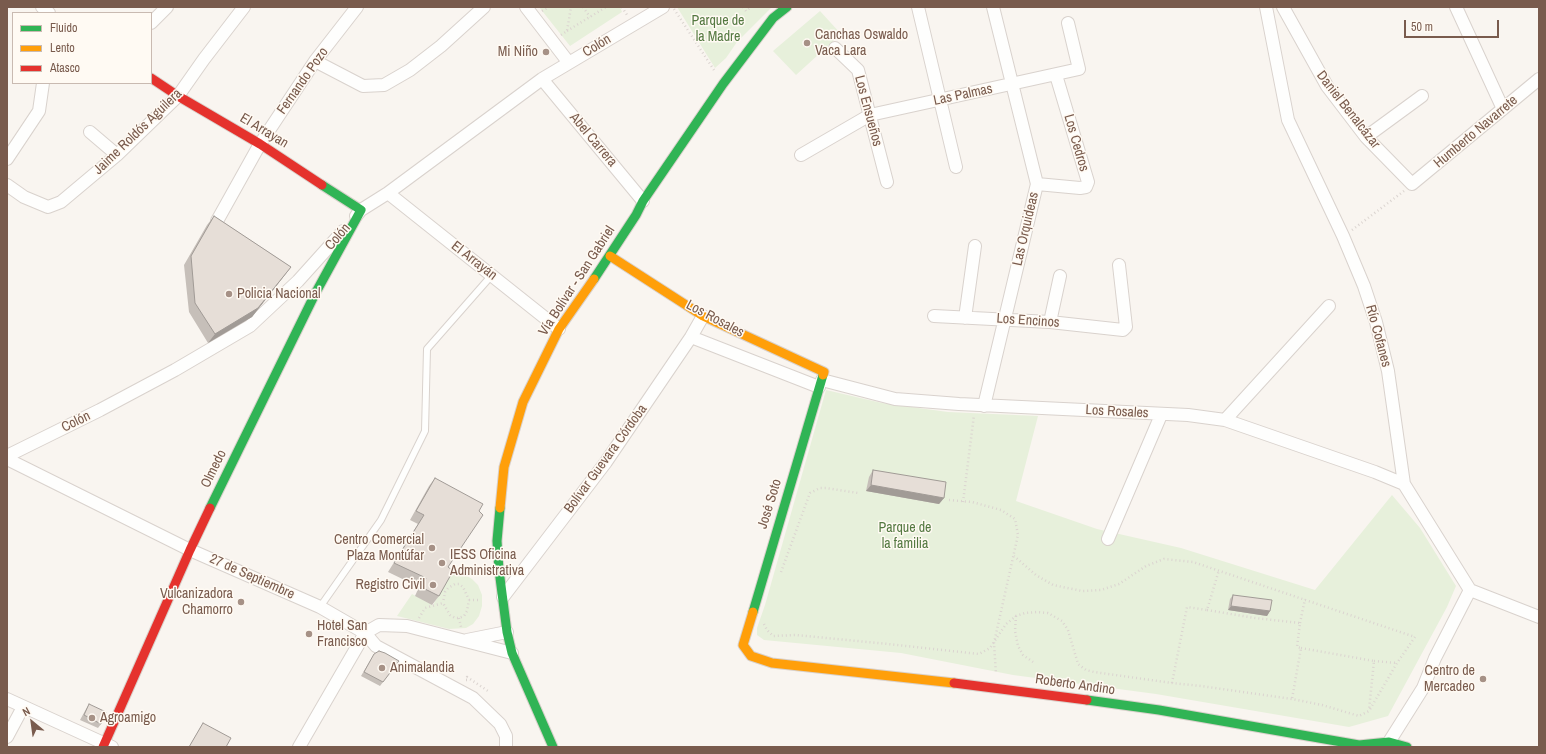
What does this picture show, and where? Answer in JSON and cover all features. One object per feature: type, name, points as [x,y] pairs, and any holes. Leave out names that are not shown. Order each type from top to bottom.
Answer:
[{"type":"main road","name":"Vía Bolívar - San Gabriel","points":[[552,747],[512,653],[507,632],[499,570],[497,541],[504,467],[522,402],[559,329],[610,256],[636,215],[643,201],[723,84],[773,18],[787,7]]},
{"type":"main road","name":"El Arrayan","points":[[152,79],[178,96],[260,144],[361,210]]},
{"type":"main road","name":"Olmedo","points":[[107,746],[190,550],[315,294],[361,210]]},
{"type":"main road","name":"Los Rosales","points":[[610,256],[704,316],[822,380]]},
{"type":"main road","name":"José Soto","points":[[743,645],[822,380]]},
{"type":"main road","name":"Roberto Andino","points":[[743,645],[751,656],[772,663],[997,688],[1159,710],[1359,746],[1389,742],[1407,747]]},
{"type":"street","points":[[152,22],[167,7]]},
{"type":"street","name":"Jaime Roldós Aguilera","points":[[7,185],[24,197],[48,207],[62,202],[118,155],[178,96],[244,7]]},
{"type":"street","name":"Fernando Pozo","points":[[217,221],[260,144],[315,61],[357,7]]},
{"type":"street","points":[[315,61],[363,86],[384,85],[410,70],[435,51],[484,7]]},
{"type":"street","points":[[526,7],[569,63]]},
{"type":"street","name":"Colón","points":[[7,457],[175,370],[250,326],[298,281],[361,210],[388,193],[542,79],[663,7]]},
{"type":"street","points":[[918,7],[956,166]]},
{"type":"street","name":"Las Orquideas","points":[[980,405],[1006,319],[1037,184],[992,7]]},
{"type":"street","name":"Río Cofanes","points":[[1266,7],[1288,120],[1343,236],[1364,286],[1376,322],[1388,371],[1404,484],[1470,590]]},
{"type":"street","name":"Daniel Benalcázar","points":[[1283,7],[1323,80],[1366,137],[1412,184]]},
{"type":"street","points":[[1456,7],[1503,109]]},
{"type":"street","name":"Las Palmas","points":[[801,155],[870,115],[1079,70],[1068,23]]},
{"type":"street","name":"Los Ensueños","points":[[835,48],[858,70],[887,182]]},
{"type":"street","name":"Los Cedros","points":[[1037,184],[1080,188],[1086,187],[1088,182],[1056,75]]},
{"type":"street","name":"Abel Carrera","points":[[542,79],[643,201]]},
{"type":"street","name":"Humberto Navarrete","points":[[1412,184],[1539,79]]},
{"type":"street","points":[[7,159],[39,111],[44,84]]},
{"type":"street","points":[[1366,137],[1422,96]]},
{"type":"street","points":[[90,132],[118,155]]},
{"type":"street","name":"El Arrayán","points":[[388,193],[559,329]]},
{"type":"street","points":[[966,318],[975,246]]},
{"type":"street","name":"Los Encinos","points":[[934,316],[1050,322],[1123,330],[1126,328],[1119,265]]},
{"type":"street","points":[[1050,322],[1060,276]]},
{"type":"street","points":[[298,281],[315,294]]},
{"type":"street","points":[[1225,420],[1329,306]]},
{"type":"street","name":"Bolívar Guevara Córdoba","points":[[503,597],[606,462],[704,316]]},
{"type":"street","points":[[691,337],[822,380]]},
{"type":"street","name":"Los Rosales","points":[[822,380],[895,399],[980,405],[1188,415],[1225,420],[1375,472],[1404,484]]},
{"type":"street","points":[[1108,539],[1161,414]]},
{"type":"street","name":"27 de Septiembre","points":[[7,457],[190,550],[320,606],[365,633],[376,646],[473,698],[500,724],[506,736],[506,747]]},
{"type":"street","points":[[1389,742],[1423,688],[1436,658],[1470,590],[1539,617]]},
{"type":"street","points":[[299,747],[365,633],[379,625],[407,626],[512,653]]},
{"type":"street","points":[[466,641],[507,632]]},
{"type":"street","points":[[7,699],[107,746]]},
{"type":"street","points":[[7,737],[23,707]]},
{"type":"lane","points":[[320,606],[381,520],[425,431],[426,349],[492,275]]},
{"type":"path","points":[[567,31],[571,7]]},
{"type":"path","points":[[584,7],[590,17]]},
{"type":"path","points":[[552,41],[606,7]]},
{"type":"path","points":[[673,7],[723,84]]},
{"type":"path","points":[[743,7],[746,11],[751,7]]},
{"type":"path","points":[[1343,236],[1412,184]]},
{"type":"path","points":[[963,502],[980,405]]},
{"type":"path","points":[[780,574],[810,493],[820,488],[826,488],[858,493]]},
{"type":"path","points":[[949,500],[979,504],[1001,510],[1015,519],[1018,535],[994,643],[997,688]]},
{"type":"path","points":[[766,619],[765,627],[773,636],[796,635],[979,654],[990,648],[1006,624],[1016,616],[1025,613],[1048,613],[1062,621],[1068,630],[1078,664],[1086,670],[1292,699],[1322,705],[1359,716],[1369,711],[1397,663],[1415,637],[1193,562],[1164,559],[1146,566],[1119,584],[1101,590],[1082,591],[1053,586],[1036,575],[1014,556]]},
{"type":"path","points":[[1207,610],[1219,570]]},
{"type":"path","points":[[455,584],[459,584],[463,587],[469,600],[467,611],[464,616],[459,618],[455,618],[450,615],[443,603],[448,588],[455,584]]},
{"type":"path","points":[[1305,599],[1297,647],[1374,661],[1397,663]]},
{"type":"path","points":[[469,600],[480,600]]},
{"type":"path","points":[[414,628],[425,608],[443,603]]},
{"type":"path","points":[[1172,683],[1187,607],[1255,618],[1300,623]]},
{"type":"path","points":[[1016,616],[1015,631],[1018,646],[1023,655],[1033,662]]},
{"type":"path","points":[[459,618],[461,628]]},
{"type":"path","points":[[1292,699],[1301,648]]},
{"type":"path","points":[[1369,711],[1374,661]]},
{"type":"path","points":[[479,688],[466,680],[467,677],[488,691]]},
{"type":"green space","points":[[539,7],[620,7],[622,12],[570,46]]},
{"type":"green space","name":"Parque de la Madre","points":[[677,7],[772,7],[737,42],[726,58],[715,68]]},
{"type":"green space","name":"Canchas Oswaldo Vaca Lara","points":[[820,11],[841,34],[796,75],[773,51]]},
{"type":"green space","name":"Parque de la familia","points":[[826,390],[882,403],[948,412],[1038,416],[1016,501],[1097,529],[1181,548],[1315,590],[1392,495],[1420,528],[1456,586],[1447,607],[1388,716],[1349,727],[1156,694],[1013,675],[901,653],[764,640],[757,635],[757,628],[765,605]]},
{"type":"green space","points":[[452,572],[465,575],[478,585],[482,595],[482,606],[479,616],[473,624],[466,628],[449,629],[397,616],[412,594],[433,605]]},
{"type":"building","name":"Policia Nacional","points":[[214,216],[291,267],[258,308],[215,334],[195,303],[191,256]]},
{"type":"building","points":[[873,470],[946,482],[944,498],[871,485]]},
{"type":"building","name":"Centro Comercial Plaza Montúfar","points":[[435,478],[483,504],[479,511],[483,515],[448,567],[453,571],[439,596],[421,587],[426,578],[394,563],[424,515],[416,511]]},
{"type":"building","points":[[1233,595],[1272,600],[1270,611],[1231,606]]},
{"type":"building","points":[[379,651],[399,661],[383,682],[364,672],[374,654]]},
{"type":"building","points":[[89,704],[106,712],[101,724],[84,715]]},
{"type":"building","points":[[203,723],[231,738],[226,747],[189,747]]},
{"type":"traffic: fast","points":[[594,279],[636,215],[643,201],[723,84],[773,18],[787,7]]},
{"type":"traffic: fast","points":[[210,508],[315,294],[361,210],[322,185]]},
{"type":"traffic: fast","points":[[753,612],[823,375]]},
{"type":"traffic: fast","points":[[500,508],[497,541],[507,632],[512,653],[553,747]]},
{"type":"traffic: fast","points":[[1087,700],[1159,710],[1359,745],[1389,742],[1407,747]]},
{"type":"traffic: slow","points":[[610,256],[703,316],[824,372],[823,375]]},
{"type":"traffic: slow","points":[[500,508],[504,467],[523,402],[559,329],[594,279]]},
{"type":"traffic: slow","points":[[753,612],[743,645],[751,656],[772,663],[954,683]]},
{"type":"traffic: jam","points":[[152,79],[178,96],[260,144],[322,185]]},
{"type":"traffic: jam","points":[[103,747],[210,508]]},
{"type":"traffic: jam","points":[[954,683],[1087,700]]},
{"type":"place","name":"Canchas Oswaldo Vaca Lara","points":[[807,43]]},
{"type":"place","name":"Mi Niño","points":[[546,52]]},
{"type":"place","name":"Policia Nacional","points":[[229,294]]},
{"type":"place","name":"Centro Comercial Plaza Montúfar","points":[[432,548]]},
{"type":"place","name":"IESS Oficina Administrativa","points":[[442,563]]},
{"type":"place","name":"Registro Civil","points":[[433,585]]},
{"type":"place","name":"Vulcanizadora Chamorro","points":[[241,602]]},
{"type":"place","name":"Hotel San Francisco","points":[[309,634]]},
{"type":"place","name":"Animalandia","points":[[382,668]]},
{"type":"place","name":"Centro de Mercadeo","points":[[1483,679]]},
{"type":"place","name":"Agroamigo","points":[[92,718]]}]
